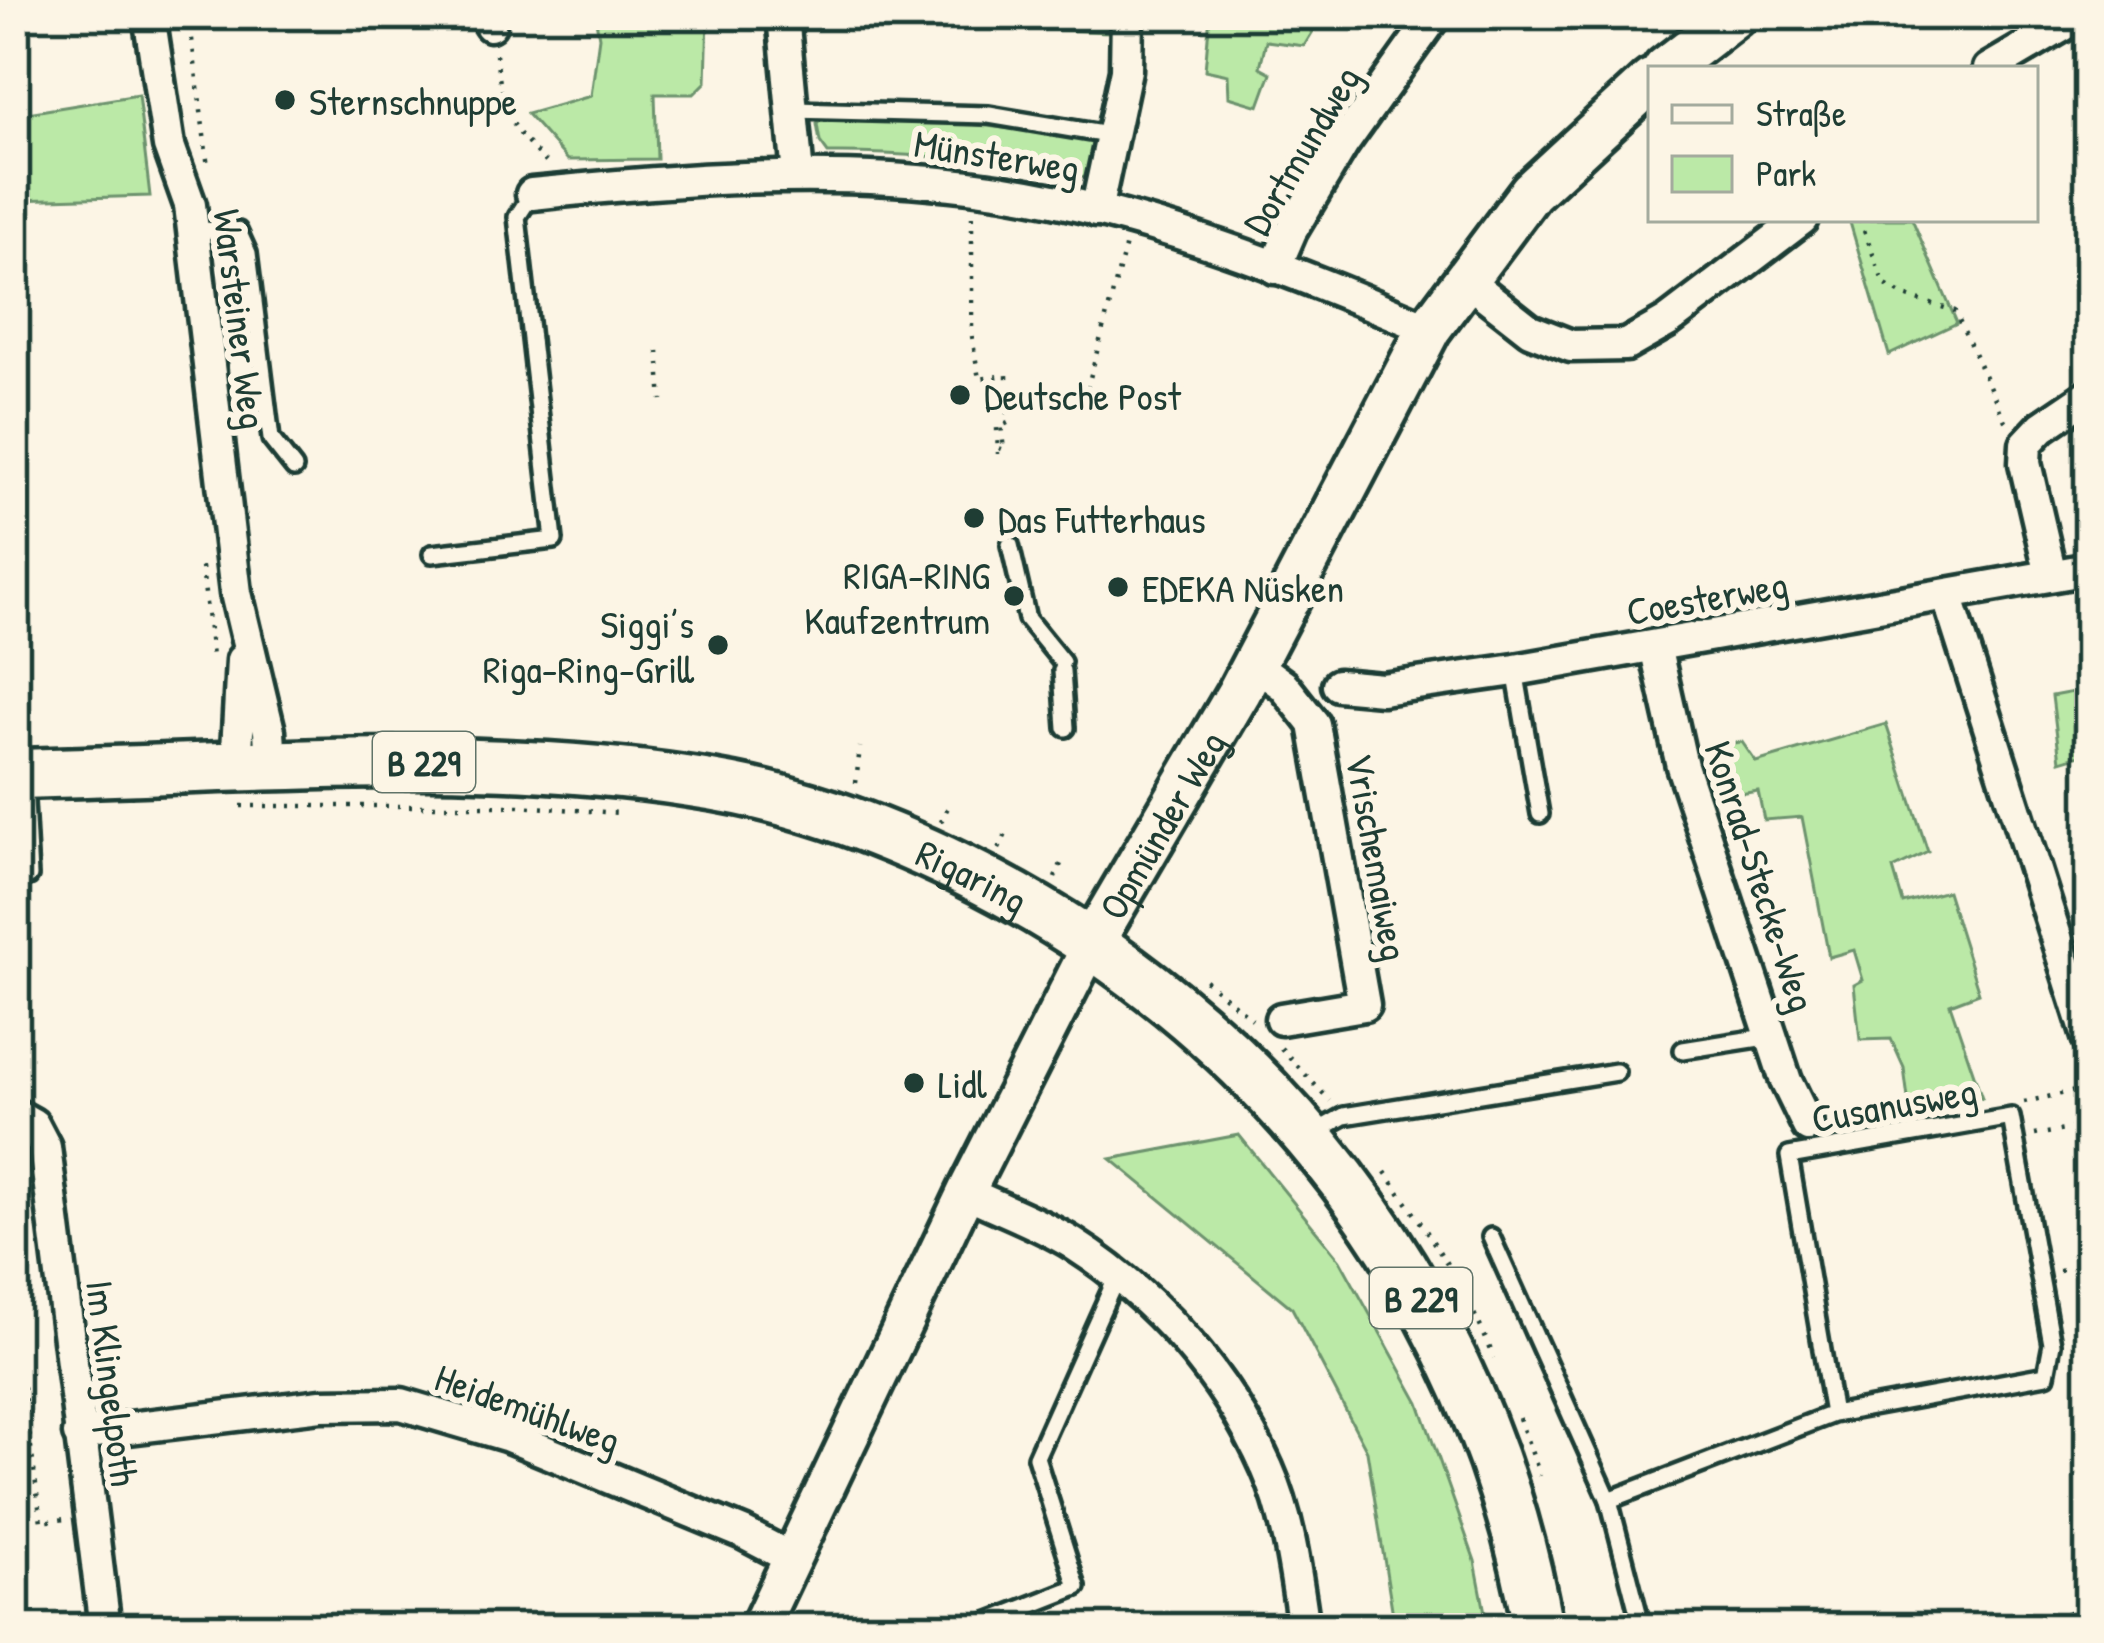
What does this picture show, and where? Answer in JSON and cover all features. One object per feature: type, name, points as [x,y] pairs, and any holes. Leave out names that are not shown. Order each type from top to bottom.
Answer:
[{"type":"main road","points":[[1669,66],[1735,15]]},
{"type":"main road","name":"Opmünder Weg","points":[[1093,941],[1254,664],[1429,329],[1531,192],[1648,84]]},
{"type":"main road","name":"Rigaring","points":[[19,774],[247,780],[390,761],[560,767],[693,782],[775,798],[881,830],[1022,899],[1093,941],[1207,1030],[1310,1136],[1371,1215],[1438,1328],[1501,1478],[1538,1628]]},
{"type":"street","name":"Warsteiner Weg","points":[[149,15],[169,146],[190,205],[244,636],[269,730],[247,780]]},
{"type":"street","points":[[783,15],[798,176]]},
{"type":"street","points":[[1096,211],[1126,70],[1127,15]]},
{"type":"street","name":"Dortmundweg","points":[[1275,268],[1291,231],[1343,144],[1435,15]]},
{"type":"street","points":[[1994,66],[2081,15]]},
{"type":"street","name":"Münsterweg","points":[[532,194],[798,176],[896,178],[971,186],[1132,222],[1275,268],[1429,329]]},
{"type":"street","points":[[1466,279],[1530,330],[1571,346],[1626,345],[1668,321],[1798,222]]},
{"type":"street","points":[[2051,575],[2025,463],[2026,444],[2089,395]]},
{"type":"street","name":"Coesterweg","points":[[1338,685],[1382,689],[1514,670],[2089,569]]},
{"type":"street","points":[[1947,596],[2089,1040]]},
{"type":"street","name":"Konrad-Stecke-Weg","points":[[1655,646],[1682,766],[1786,1081],[1808,1126]]},
{"type":"street","name":"Vrischemaiweg","points":[[1254,664],[1284,686],[1314,724],[1364,1006],[1281,1019]]},
{"type":"street","name":"Opmünder Weg","points":[[759,1628],[966,1192],[1093,941]]},
{"type":"street","name":"Im Klingelpoth","points":[[15,1114],[33,1124],[45,1147],[105,1628]]},
{"type":"street","points":[[966,1192],[1067,1240],[1118,1274],[1190,1342],[1228,1396],[1268,1470],[1294,1556],[1304,1628]]},
{"type":"street","name":"Heidemühlweg","points":[[79,1434],[321,1405],[401,1404],[506,1435],[743,1533],[793,1559]]},
{"type":"street","points":[[2076,1628],[2089,1626]]},
{"type":"lane","points":[[793,110],[989,115],[1114,136]]},
{"type":"lane","points":[[433,554],[554,540],[517,217],[532,194]]},
{"type":"lane","points":[[193,230],[238,231],[248,253],[271,439],[294,468]]},
{"type":"lane","points":[[1010,545],[1027,619],[1062,667],[1066,728]]},
{"type":"lane","points":[[1514,670],[1540,814]]},
{"type":"lane","points":[[19,774],[29,876]]},
{"type":"lane","points":[[1682,1050],[1772,1036]]},
{"type":"lane","points":[[1310,1136],[1344,1116],[1616,1072]]},
{"type":"lane","name":"Cusanusweg","points":[[1609,1501],[1833,1414],[2045,1375],[2052,1344],[2011,1117],[1789,1156],[1833,1414]]},
{"type":"lane","points":[[1491,1237],[1609,1501],[1642,1628]]},
{"type":"lane","points":[[983,1624],[1077,1587],[1036,1457],[1118,1274]]},
{"type":"path","points":[[491,20],[502,109],[528,145],[574,190]]},
{"type":"path","points":[[971,186],[976,379],[1007,375],[1008,423],[997,428],[998,454]]},
{"type":"path","points":[[1084,400],[1132,222]]},
{"type":"path","points":[[1861,222],[1884,284],[1904,296],[1955,311],[2008,428],[2026,444]]},
{"type":"path","points":[[658,351],[662,400]]},
{"type":"path","points":[[997,439],[1004,450],[1001,424]]},
{"type":"path","points":[[855,788],[860,747]]},
{"type":"path","points":[[247,780],[626,814]]},
{"type":"path","points":[[941,823],[949,805]]},
{"type":"path","points":[[999,849],[1006,834]]},
{"type":"path","points":[[1055,878],[1064,859]]},
{"type":"path","points":[[2015,1139],[2089,1126]]},
{"type":"path","points":[[2039,1275],[2089,1266]]},
{"type":"path","points":[[15,1327],[41,1522],[91,1516]]},
{"type":"green space","points":[[595,15],[708,15],[706,82],[694,94],[655,94],[657,159],[568,160],[527,114],[591,96],[599,37]]},
{"type":"green space","points":[[817,15],[1109,15],[1108,32],[817,19]]},
{"type":"green space","points":[[1210,15],[1323,15],[1304,46],[1266,41],[1260,67],[1271,73],[1259,106],[1229,97],[1228,75],[1205,70]]},
{"type":"green space","points":[[138,95],[150,196],[15,200],[15,115]]},
{"type":"green space","points":[[826,114],[928,119],[1089,138],[1100,151],[1093,179],[961,159],[828,153],[817,124]]},
{"type":"green space","points":[[1850,222],[1913,222],[1957,323],[1889,355]]},
{"type":"green space","points":[[2089,689],[2089,756],[2060,761],[2052,696]]},
{"type":"green space","points":[[1886,724],[1928,852],[1893,869],[1903,903],[1947,891],[1979,993],[1950,1004],[1982,1098],[1910,1114],[1904,1068],[1891,1039],[1860,1040],[1854,985],[1863,980],[1854,950],[1829,957],[1802,817],[1764,820],[1758,791],[1722,797],[1704,746],[1742,742],[1756,762]]},
{"type":"green space","points":[[1239,1135],[1340,1260],[1419,1403],[1475,1561],[1488,1628],[1395,1628],[1367,1451],[1292,1308],[1111,1159]]},
{"type":"place","name":"Sternschnuppe","points":[[285,100]]},
{"type":"place","name":"Deutsche Post","points":[[960,395]]},
{"type":"place","name":"Das Futterhaus","points":[[974,518]]},
{"type":"place","name":"EDEKA Nüsken","points":[[1118,587]]},
{"type":"place","name":"RIGA-RING Kaufzentrum","points":[[1014,596]]},
{"type":"place","name":"Siggi’s Riga-Ring-Grill","points":[[718,645]]},
{"type":"place","name":"Lidl","points":[[914,1083]]}]
